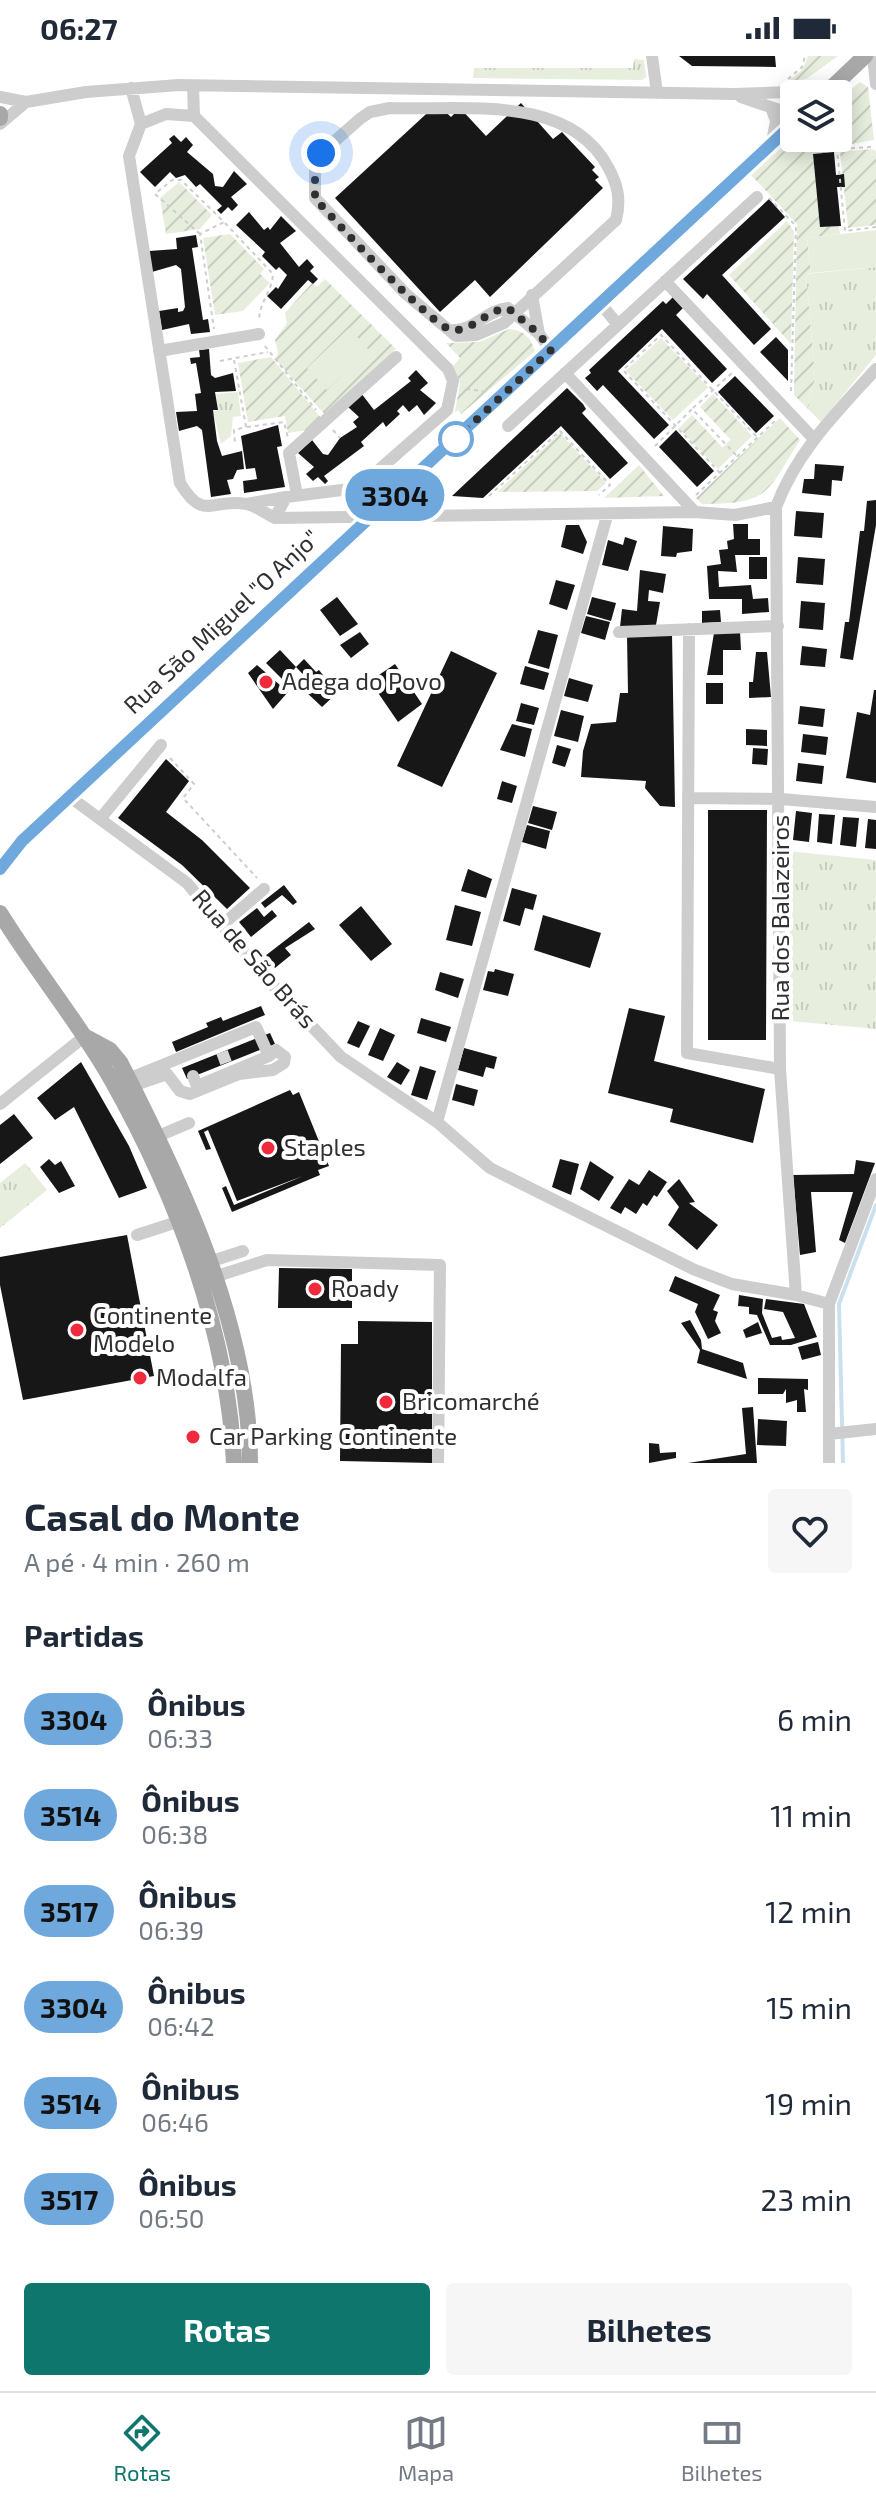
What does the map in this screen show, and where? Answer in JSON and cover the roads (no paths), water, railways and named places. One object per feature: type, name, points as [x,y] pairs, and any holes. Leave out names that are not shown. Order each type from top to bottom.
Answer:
[{"type":"main road","points":[[840,80],[865,56]]},
{"type":"main road","name":"Rua São Miguel \"O Anjo\"","points":[[0,869],[22,841],[780,137]]},
{"type":"main road","points":[[0,844],[22,841]]},
{"type":"main road","points":[[0,914],[85,1036],[126,1108],[177,1222],[204,1298],[224,1374],[234,1463]]},
{"type":"main road","points":[[85,1036],[110,1050],[130,1082],[212,1270],[239,1371],[250,1463]]},
{"type":"street","points":[[652,56],[657,93]]},
{"type":"street","points":[[873,56],[876,84]]},
{"type":"street","points":[[193,86],[194,116]]},
{"type":"street","points":[[0,97],[26,102],[131,88],[193,86],[735,94],[780,91]]},
{"type":"street","points":[[131,88],[141,124],[129,156],[180,483],[190,499],[207,508],[246,504],[350,489],[373,475],[447,410],[453,387],[448,369],[194,116],[166,114],[141,124]]},
{"type":"street","points":[[735,94],[780,110]]},
{"type":"street","points":[[0,119],[26,102]]},
{"type":"street","points":[[771,107],[776,131],[771,146]]},
{"type":"street","points":[[390,108],[532,113],[552,117],[578,131],[604,159],[612,173],[620,205],[616,220],[523,308],[504,323],[476,335],[456,336],[447,330],[315,198],[315,162],[321,153],[370,112],[390,108]]},
{"type":"street","points":[[508,426],[757,197]]},
{"type":"street","points":[[665,281],[813,438]]},
{"type":"street","points":[[418,289],[416,294],[426,310]]},
{"type":"street","points":[[601,304],[618,325]]},
{"type":"street","points":[[523,308],[551,350]]},
{"type":"street","points":[[523,308],[539,334]]},
{"type":"street","points":[[159,351],[259,334]]},
{"type":"street","points":[[275,518],[291,496],[289,453],[396,357]]},
{"type":"street","points":[[246,504],[275,518],[607,516],[695,512],[735,515],[776,507],[789,476],[813,438],[876,369]]},
{"type":"street","points":[[565,373],[695,512]]},
{"type":"street","name":"Rua dos Balazeiros","points":[[776,507],[781,799],[780,1069],[796,1295]]},
{"type":"street","points":[[437,1122],[607,516]]},
{"type":"street","points":[[619,632],[778,626]]},
{"type":"street","points":[[689,629],[687,1053],[780,1069]]},
{"type":"street","points":[[100,819],[161,745]]},
{"type":"street","name":"Rua de São Brás","points":[[70,797],[187,883],[264,976],[341,1057],[437,1122],[490,1168],[695,1270],[732,1284],[796,1295]]},
{"type":"street","points":[[688,798],[781,799],[876,807]]},
{"type":"street","points":[[222,925],[262,885]]},
{"type":"street","points":[[189,1066],[197,1086],[256,1027],[269,1056]]},
{"type":"street","points":[[0,1104],[85,1036]]},
{"type":"street","points":[[271,1052],[282,1052],[284,1063],[273,1070],[239,1074],[190,1094],[180,1091],[167,1074],[130,1082],[224,1057],[269,1056],[271,1052]]},
{"type":"street","points":[[156,1137],[189,1123]]},
{"type":"street","points":[[829,1463],[829,1304],[876,1179]]},
{"type":"street","points":[[137,1235],[177,1222]]},
{"type":"street","points":[[212,1270],[243,1251]]},
{"type":"street","points":[[212,1270],[267,1260],[440,1265],[438,1463]]},
{"type":"street","points":[[796,1295],[829,1304]]},
{"type":"street","points":[[199,1378],[224,1374]]},
{"type":"street","points":[[829,1434],[876,1429]]},
{"type":"waterway","points":[[843,1463],[839,1304],[876,1205]]},
{"type":"tunnel","points":[[222,1052],[226,1063]]},
{"type":"place","name":"Adega do Povo","points":[[266,682]]},
{"type":"place","name":"Staples","points":[[268,1148]]},
{"type":"place","name":"Roady","points":[[315,1289]]},
{"type":"place","name":"Continente Modelo","points":[[77,1330]]},
{"type":"place","name":"Modalfa","points":[[140,1378]]},
{"type":"place","name":"Bricomarché","points":[[386,1402]]},
{"type":"place","name":"Car Parking Continente","points":[[193,1437]]}]
